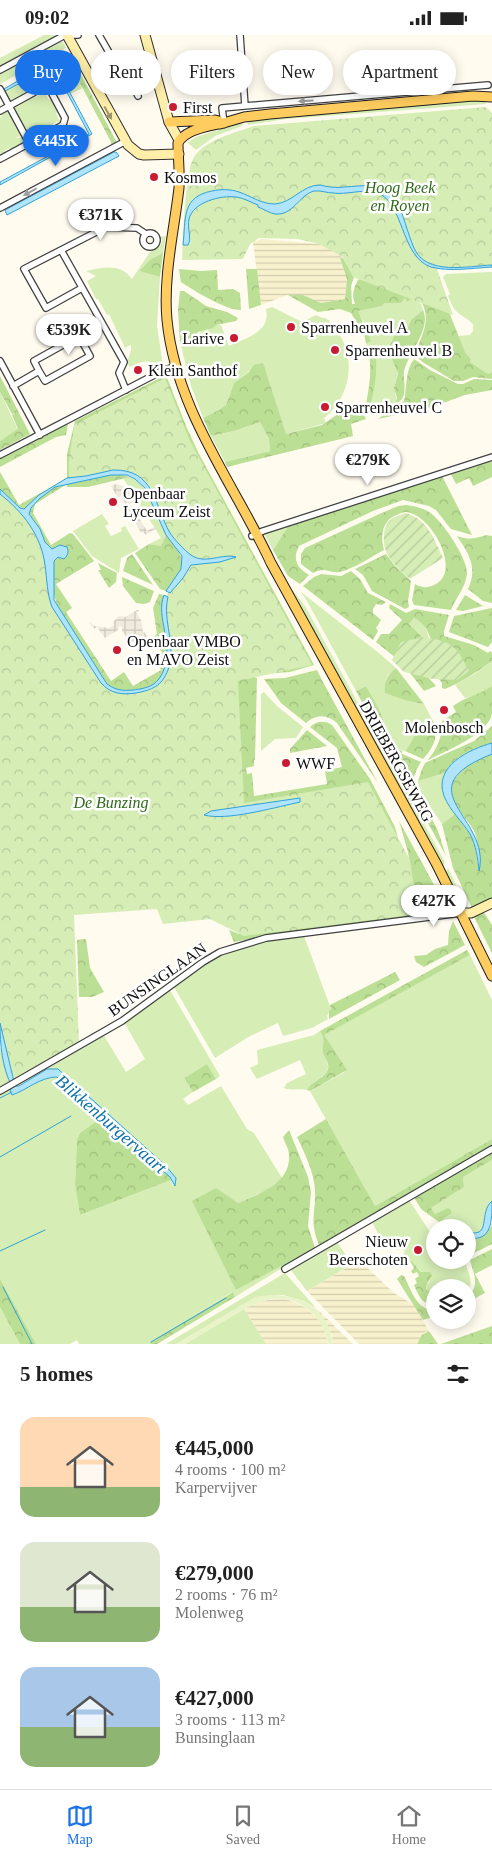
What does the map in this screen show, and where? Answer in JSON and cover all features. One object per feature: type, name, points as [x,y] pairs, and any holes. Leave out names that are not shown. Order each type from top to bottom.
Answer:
[{"type":"main road","points":[[66,35],[124,142],[134,151],[144,155],[179,154],[188,140],[226,122]]},
{"type":"main road","points":[[145,35],[169,122],[179,140],[202,128],[270,114],[487,97]]},
{"type":"main road","points":[[169,122],[215,120],[226,122]]},
{"type":"main road","name":"DRIEBERGSEWEG","points":[[179,140],[179,182],[167,322],[176,366],[194,417],[241,506],[244,519],[271,563],[436,863],[492,976]]},
{"type":"main road","points":[[462,913],[471,913],[492,903]]},
{"type":"street","points":[[0,70],[66,35]]},
{"type":"street","points":[[71,35],[78,35]]},
{"type":"street","points":[[99,35],[108,50]]},
{"type":"street","points":[[240,35],[245,106]]},
{"type":"street","points":[[226,122],[224,108],[488,85]]},
{"type":"street","points":[[0,111],[46,87],[50,90],[65,118],[63,125],[0,159]]},
{"type":"street","points":[[477,87],[487,97]]},
{"type":"street","points":[[1,91],[29,143]]},
{"type":"street","points":[[1,208],[124,142]]},
{"type":"street","points":[[82,288],[46,308],[24,269],[106,227],[137,228],[146,234]]},
{"type":"street","points":[[61,251],[124,362],[119,373],[126,390]]},
{"type":"street","points":[[79,336],[90,356],[45,381],[39,371],[34,361],[79,336]]},
{"type":"street","points":[[0,361],[40,435]]},
{"type":"street","points":[[0,455],[160,372],[176,366]]},
{"type":"street","points":[[14,386],[39,371]]},
{"type":"street","points":[[255,535],[492,457]]},
{"type":"street","name":"BUNSINGLAAN","points":[[0,1091],[122,1021],[203,962],[220,952],[266,938],[462,913]]},
{"type":"street","points":[[284,1269],[492,1149]]},
{"type":"shaded area","points":[[262,239],[319,244],[337,253],[343,258],[340,258],[347,279],[345,299],[321,303],[303,295],[288,295],[261,305],[253,242]]},
{"type":"shaded area","points":[[115,484],[130,488],[138,499],[130,504],[147,531],[154,527],[155,529],[146,535],[143,532],[141,533],[121,496],[118,498],[111,486]]},
{"type":"shaded area","points":[[139,610],[137,613],[141,620],[143,631],[150,639],[142,636],[131,643],[122,631],[122,627],[119,626],[118,630],[105,638],[97,627],[94,629],[89,622],[95,626],[109,628],[114,625],[113,622],[119,616],[125,617]]},
{"type":"shaded area","points":[[358,1261],[394,1293],[414,1305],[426,1329],[429,1331],[425,1332],[417,1344],[359,1344],[307,1291]]},
{"type":"shaded area","points":[[281,1298],[295,1302],[306,1308],[316,1317],[324,1329],[328,1344],[266,1344],[244,1309],[257,1302]]},
{"type":"shaded area","points":[[316,1308],[353,1344],[333,1344],[332,1335]]},
{"type":"green space","points":[[44,35],[59,35],[57,38],[34,50],[15,50]]},
{"type":"green space","points":[[59,42],[63,42],[66,48],[62,50],[44,50]]},
{"type":"green space","points":[[15,50],[15,60],[0,68],[0,58]]},
{"type":"green space","points":[[15,66],[15,76],[0,84],[0,74]]},
{"type":"green space","points":[[81,74],[116,143],[111,145],[81,85]]},
{"type":"green space","points":[[15,85],[15,95],[24,95],[14,100],[9,100],[4,91]]},
{"type":"green space","points":[[34,95],[36,97],[46,95],[49,100],[53,100],[60,112],[56,113],[59,120],[63,122],[59,125],[58,121],[53,124],[53,129],[49,131],[49,127],[38,132],[38,135],[30,137],[12,106]]},
{"type":"green space","points":[[469,99],[485,101],[486,104],[286,119],[248,125],[247,121],[288,114]]},
{"type":"green space","name":"Hoog Beek en Royen","points":[[486,107],[492,113],[492,268],[437,269],[453,315],[353,277],[343,257],[319,244],[298,239],[259,238],[250,244],[243,259],[182,260],[188,176],[194,157],[213,141],[254,126]]},
{"type":"green space","points":[[8,109],[22,136],[16,138],[23,137],[19,147],[13,146],[17,148],[14,150],[10,148],[4,151],[7,153],[4,155],[0,153],[0,118],[2,116],[0,113]]},
{"type":"green space","points":[[243,122],[242,126],[215,136],[196,150],[188,143],[196,137]]},
{"type":"green space","points":[[166,236],[163,253],[151,259],[139,271],[160,277],[157,326],[163,366],[146,362],[130,367],[127,363],[131,345],[126,347],[126,350],[109,314],[107,315],[98,299],[96,299],[87,281],[96,276],[86,271],[111,267],[117,268],[123,270],[132,279],[150,252],[161,245],[162,240],[160,237]]},
{"type":"green space","points":[[163,253],[160,277],[139,271],[151,259]]},
{"type":"green space","points":[[340,258],[343,258],[354,277],[351,286],[352,304],[355,304],[354,290],[360,277],[414,297],[407,302],[405,298],[401,303],[385,303],[381,306],[358,311],[371,341],[366,343],[364,334],[351,313],[340,309],[318,312],[288,295],[303,295],[321,303],[345,299],[347,279]]},
{"type":"green space","points":[[179,269],[217,270],[218,290],[233,289],[240,293],[241,310],[220,304],[187,286],[181,282]]},
{"type":"green space","points":[[246,269],[257,269],[261,305],[249,309]]},
{"type":"green space","points":[[492,272],[492,372],[488,374],[470,362],[471,359],[465,352],[458,336],[470,335],[473,331],[473,324],[453,308],[443,277],[446,274]]},
{"type":"green space","points":[[180,291],[184,291],[206,306],[227,312],[238,318],[236,321],[216,325],[213,328],[198,332],[194,337],[180,342],[178,309]]},
{"type":"green space","points":[[441,292],[465,352],[471,359],[470,362],[488,374],[492,372],[492,379],[473,377],[463,381],[454,381],[415,356],[426,317],[422,303]]},
{"type":"green space","points":[[414,297],[421,304],[423,310],[411,320],[408,327],[399,331],[395,385],[396,404],[379,408],[380,414],[376,416],[370,407],[373,394],[375,355],[369,355],[366,343],[370,341],[365,324],[357,311],[385,303],[401,303],[405,298],[407,301]]},
{"type":"green space","points":[[272,307],[302,322],[316,315],[327,319],[331,322],[345,345],[349,367],[348,379],[339,401],[324,418],[326,423],[286,434],[253,368],[234,383],[226,405],[203,418],[191,386],[180,342],[216,325],[221,325],[229,346],[261,329],[267,317],[266,309]]},
{"type":"green space","points":[[423,310],[425,317],[424,325],[406,365],[404,372],[405,389],[402,399],[398,403],[380,414],[379,408],[382,402],[395,404],[397,398],[394,388],[398,373],[391,357],[390,346],[394,336],[408,327],[411,320]]},
{"type":"green space","points":[[369,355],[376,355],[375,381],[370,407],[366,404],[370,374]]},
{"type":"green space","points":[[414,359],[430,370],[458,384],[474,379],[492,380],[492,390],[465,395],[432,407],[378,419],[404,401],[408,373]]},
{"type":"green space","points":[[263,363],[286,434],[322,425],[347,405],[363,413],[366,419],[351,424],[353,436],[227,467],[225,462],[270,451],[269,439],[260,422],[234,431],[211,436],[203,418],[226,405],[234,383],[249,372],[254,365]]},
{"type":"green space","points":[[166,375],[199,454],[314,665],[290,672],[262,674],[189,567],[149,486],[119,470],[68,484],[108,475],[130,477],[88,487],[67,487],[67,484],[35,504],[33,513],[51,545],[70,533],[73,534],[94,561],[56,584],[72,608],[66,612],[111,681],[124,672],[133,686],[161,670],[154,658],[162,653],[153,637],[157,634],[153,608],[159,594],[164,595],[162,612],[167,651],[166,662],[159,679],[154,684],[140,689],[119,690],[111,687],[107,684],[57,605],[53,591],[54,561],[58,557],[61,559],[68,550],[67,547],[60,545],[52,549],[45,542],[36,523],[29,514],[34,504],[38,500],[62,483],[42,493],[26,508],[20,508],[0,489],[0,472],[19,505],[67,478],[67,454],[75,421]]},
{"type":"green space","points":[[0,376],[30,434],[0,450],[0,441],[18,429],[12,415],[16,413],[12,414],[0,392]]},
{"type":"green space","name":"De Bunzing","points":[[165,378],[190,441],[312,665],[238,681],[244,803],[368,782],[410,860],[418,914],[244,936],[210,919],[163,924],[157,909],[74,915],[79,1043],[11,1082],[0,1035],[0,492],[24,513],[45,547],[52,598],[104,683],[120,691],[144,690],[154,686],[163,675],[169,654],[164,605],[188,555],[169,535],[148,489],[134,476],[115,472],[69,481],[69,461],[74,425]]},
{"type":"green space","points":[[0,392],[18,430],[0,441]]},
{"type":"green space","points":[[260,422],[269,439],[270,451],[225,462],[211,436],[234,431]]},
{"type":"green space","points":[[68,423],[66,435],[56,437],[0,467],[0,459]]},
{"type":"green space","points":[[490,458],[492,477],[473,486],[469,478],[456,484],[449,471]]},
{"type":"green space","points":[[441,474],[472,535],[451,529],[436,510],[429,506],[403,500],[373,511],[299,546],[296,555],[297,563],[309,575],[300,584],[288,576],[273,550],[289,525]]},
{"type":"green space","points":[[130,477],[143,487],[152,502],[166,535],[161,546],[149,544],[161,538],[123,478]]},
{"type":"green space","points":[[406,505],[424,509],[434,516],[453,540],[463,559],[466,567],[466,579],[451,610],[414,605],[412,600],[415,584],[424,587],[434,585],[442,578],[446,568],[445,556],[433,532],[415,515],[405,512],[391,518],[385,525],[383,533],[382,542],[384,550],[351,568],[340,572],[321,570],[313,573],[301,564],[301,554],[305,548],[398,506]]},
{"type":"green space","points":[[406,513],[414,516],[425,525],[443,558],[410,579],[391,560],[385,549],[384,542],[388,523]]},
{"type":"green space","points":[[102,514],[109,524],[105,526],[111,536],[122,531],[121,528],[125,526],[139,549],[121,558],[119,573],[92,556],[73,531]]},
{"type":"green space","points":[[289,525],[273,550],[264,534]]},
{"type":"green space","points":[[166,535],[180,553],[182,563],[178,575],[166,591],[160,589],[135,553],[149,544],[161,546]]},
{"type":"green space","points":[[486,535],[492,536],[492,603],[483,601],[468,589],[472,574],[471,561],[457,536],[472,538]]},
{"type":"green space","points":[[132,554],[153,585],[123,571],[127,558]]},
{"type":"green space","points":[[386,554],[395,566],[411,581],[409,607],[405,609],[372,591],[363,575],[355,569]]},
{"type":"green space","points":[[98,563],[117,573],[116,582],[109,588],[98,570],[101,570]]},
{"type":"green space","points":[[351,571],[360,579],[368,593],[386,602],[382,605],[376,604],[373,609],[373,613],[381,620],[376,628],[378,631],[373,640],[303,586],[321,574],[341,576]]},
{"type":"green space","points":[[122,577],[154,591],[150,602],[144,604],[136,603],[123,586]]},
{"type":"green space","points":[[290,587],[305,606],[445,862],[442,868]]},
{"type":"green space","points":[[301,592],[396,668],[388,675],[386,680],[408,701],[424,704],[432,719],[418,729],[405,751],[396,747],[393,743],[366,686],[356,691]]},
{"type":"green space","points":[[465,595],[483,606],[463,611],[456,610]]},
{"type":"green space","points":[[390,604],[406,613],[415,609],[449,615],[444,636],[474,645],[488,653],[490,651],[492,653],[492,661],[457,683],[445,689],[442,688],[430,636],[421,622],[414,618],[409,624],[420,635],[425,647],[402,663],[376,642],[381,634],[389,634],[402,620],[389,608]]},
{"type":"green space","points":[[492,608],[492,642],[488,647],[449,632],[454,616]]},
{"type":"green space","points":[[414,618],[426,629],[433,647],[448,671],[409,624]]},
{"type":"green space","points":[[424,637],[452,646],[460,655],[469,671],[457,680],[433,679],[404,672],[392,660],[401,642]]},
{"type":"green space","points":[[492,661],[492,686],[480,694],[465,698],[455,685]]},
{"type":"green space","points":[[396,668],[424,704],[385,693],[387,679]]},
{"type":"green space","points":[[234,670],[257,678],[255,759],[254,766],[246,768],[247,774],[252,773],[254,796],[327,784],[325,771],[342,767],[337,748],[310,727],[315,723],[321,722],[332,725],[370,779],[395,827],[402,853],[410,917],[279,934],[234,942],[229,930],[239,934],[241,808]]},
{"type":"green space","points":[[317,670],[378,783],[337,723],[322,716],[306,723],[281,703],[264,679],[285,678]]},
{"type":"green space","points":[[410,673],[427,676],[436,686],[424,691]]},
{"type":"green space","points":[[366,686],[380,712],[391,739],[403,752],[400,753],[421,762],[416,772],[414,787],[419,801],[436,827],[446,856],[356,691]]},
{"type":"green space","points":[[492,686],[492,714],[489,722],[465,741],[428,760],[439,742],[442,721],[456,712],[453,706]]},
{"type":"green space","points":[[264,692],[277,706],[303,727],[296,738],[275,739],[261,751],[261,694]]},
{"type":"green space","points":[[432,719],[435,741],[423,759],[405,751],[418,729]]},
{"type":"green space","points":[[492,726],[492,743],[478,747],[459,757],[445,773],[418,781],[425,763],[474,741]]},
{"type":"green space","points":[[307,730],[327,746],[290,753],[290,749]]},
{"type":"green space","points":[[492,754],[492,898],[472,908],[453,868],[442,824],[455,814],[470,834],[475,847],[479,869],[476,835],[456,805],[452,795],[452,786],[460,772]]},
{"type":"green space","points":[[445,773],[443,779],[444,795],[455,814],[442,824],[421,793],[418,781]]},
{"type":"green space","points":[[399,821],[449,912],[417,916],[408,852]]},
{"type":"green space","points":[[448,868],[466,906],[464,909],[445,874]]},
{"type":"green space","points":[[483,911],[492,925],[492,953],[474,917]]},
{"type":"green space","points":[[453,921],[465,945],[424,967],[416,962],[414,956],[426,955],[435,949],[448,945],[449,931]]},
{"type":"green space","points":[[304,936],[331,1009],[327,1016],[328,1019],[312,1028],[283,1036],[278,1023],[250,1036],[215,1058],[174,987],[220,954],[259,942]]},
{"type":"green space","points":[[86,939],[90,968],[104,992],[92,997],[79,997],[77,940]]},
{"type":"green space","points":[[467,950],[470,955],[324,1035],[347,1070],[310,1091],[307,1090],[309,1086],[327,1072],[328,1068],[328,1063],[323,1053],[323,1039],[320,1031]]},
{"type":"green space","points":[[470,955],[492,1000],[492,1139],[375,1206],[310,1091],[345,1072],[323,1038],[323,1053],[328,1067],[323,1076],[312,1083],[307,1090],[284,1088],[287,1083],[306,1074],[300,1060],[257,1079],[250,1068],[258,1064],[257,1050],[314,1035],[320,1031],[323,1035]]},
{"type":"green space","points":[[395,972],[400,980],[329,1019],[330,1005]]},
{"type":"green space","points":[[170,990],[220,1076],[216,1079],[207,1064],[184,1078],[193,1092],[183,1099],[188,1105],[221,1086],[247,1129],[254,1133],[282,1178],[267,1190],[238,1203],[236,1290],[308,1252],[235,1297],[232,1292],[150,1342],[151,1344],[79,1344],[77,1340],[70,1344],[36,1344],[0,1279],[0,1095],[12,1087],[10,1091],[12,1095],[40,1081],[57,1077],[102,1117],[80,1133],[77,1139],[75,1185],[80,1215],[171,1180],[173,1186],[176,1178],[165,1165],[58,1069],[47,1069],[103,1034],[126,1072],[145,1059],[124,1022]]},
{"type":"green space","points":[[0,1047],[9,1081],[0,1087]]},
{"type":"green space","points":[[207,1064],[216,1079],[193,1092],[184,1078]]},
{"type":"green space","points":[[102,1117],[170,1177],[171,1180],[80,1215],[75,1185],[77,1139],[80,1133]]},
{"type":"green space","points":[[326,1119],[375,1206],[492,1139],[492,1145],[319,1245],[314,1230],[315,1198],[313,1177],[297,1137]]},
{"type":"green space","points":[[289,1130],[308,1177],[311,1192],[308,1226],[315,1248],[236,1290],[192,1201],[216,1188],[238,1203],[272,1186],[285,1173],[288,1165],[289,1153],[283,1137]]},
{"type":"green space","points":[[492,1153],[492,1160],[463,1177],[464,1187],[431,1208],[435,1214],[447,1208],[450,1209],[452,1213],[443,1219],[435,1219],[421,1209],[414,1197]]},
{"type":"green space","points":[[492,1160],[492,1201],[486,1209],[484,1226],[482,1232],[479,1233],[476,1233],[476,1219],[443,1219],[452,1213],[447,1208],[435,1214],[431,1208],[464,1187],[463,1177]]},
{"type":"green space","points":[[409,1200],[426,1226],[426,1269],[468,1269],[470,1279],[428,1279],[403,1253],[405,1252],[403,1249],[392,1248],[380,1237],[372,1222]]},
{"type":"green space","points":[[492,1222],[492,1244],[476,1252],[476,1239],[491,1227]]},
{"type":"green space","points":[[337,1242],[352,1264],[307,1291],[290,1269]]},
{"type":"green space","points":[[492,1249],[492,1265],[475,1274],[485,1293],[476,1298],[476,1279],[472,1269],[476,1269],[476,1257]]},
{"type":"green space","points":[[410,1261],[421,1272],[430,1272],[432,1275],[430,1279],[426,1279],[426,1303],[419,1296],[414,1285],[417,1283],[415,1279],[419,1276],[417,1272],[413,1274],[411,1271],[414,1268]]},
{"type":"green space","points":[[285,1273],[316,1308],[304,1301],[283,1295],[256,1297],[176,1344],[166,1344]]},
{"type":"green space","points":[[401,1275],[404,1276],[415,1299],[426,1308],[426,1319],[423,1320],[397,1279]]},
{"type":"green space","points":[[0,1279],[36,1344],[20,1344],[0,1307]]},
{"type":"green space","points":[[233,1292],[235,1297],[157,1344],[151,1344],[150,1342]]},
{"type":"green space","points":[[269,1295],[293,1298],[312,1306],[326,1321],[333,1344],[328,1344],[322,1326],[310,1311],[288,1300],[277,1299],[267,1300],[246,1308],[185,1344],[176,1344],[256,1297]]},
{"type":"green space","points":[[0,1307],[20,1344],[0,1344]]},
{"type":"green space","points":[[244,1309],[266,1344],[185,1344]]},
{"type":"green space","points":[[492,1326],[492,1344],[441,1344]]},
{"type":"green space","points":[[429,1331],[438,1344],[417,1344],[422,1335]]},
{"type":"water","points":[[15,83],[15,86],[5,91],[2,90]]},
{"type":"water","points":[[68,95],[71,95],[92,134],[0,185],[0,182],[89,134]]},
{"type":"water","points":[[114,152],[119,156],[7,215],[5,210]]},
{"type":"water","points":[[320,185],[335,187],[372,186],[379,187],[391,194],[399,206],[414,248],[420,257],[428,263],[448,267],[492,265],[492,267],[445,269],[431,267],[421,261],[407,241],[392,205],[384,197],[370,191],[331,193],[314,191],[287,212],[281,214],[271,213],[258,207],[258,205],[239,198],[223,197],[208,201],[196,208],[192,213],[189,219],[189,242],[188,245],[183,245],[187,210],[195,198],[202,194],[219,190],[232,190],[270,204],[275,204],[287,201],[308,188]]},
{"type":"water","points":[[113,470],[127,471],[137,475],[145,482],[156,500],[170,533],[191,555],[202,559],[225,556],[236,557],[220,562],[191,565],[170,593],[166,591],[181,569],[182,556],[166,535],[145,488],[127,475],[111,475],[55,487],[39,499],[31,508],[29,514],[40,529],[45,542],[52,549],[60,545],[67,547],[68,552],[65,558],[58,557],[54,561],[54,600],[107,684],[111,687],[119,690],[140,689],[154,684],[159,679],[166,662],[167,651],[162,603],[164,595],[168,597],[167,615],[171,651],[168,670],[163,680],[156,686],[131,694],[113,692],[101,683],[52,607],[43,554],[35,534],[16,508],[0,494],[0,489],[20,508],[24,509],[39,495],[67,478]]},
{"type":"water","points":[[492,743],[492,754],[466,767],[454,780],[452,793],[457,806],[474,835],[480,852],[479,871],[472,838],[444,796],[442,785],[444,776],[449,768],[464,754]]},
{"type":"water","points":[[300,798],[300,802],[250,813],[225,816],[204,815],[211,811]]},
{"type":"water","name":"Blikkenburgervaart","points":[[0,1023],[15,1086],[19,1086],[47,1069],[58,1069],[165,1165],[176,1178],[175,1186],[170,1177],[57,1077],[45,1079],[12,1095],[10,1091],[12,1087],[2,1056]]},
{"type":"water","points":[[492,1201],[492,1216],[489,1229],[482,1237],[476,1238],[476,1233],[482,1228],[488,1206]]},
{"type":"waterway","points":[[0,1098],[12,1092]]},
{"type":"waterway","points":[[0,1157],[71,1116]]},
{"type":"waterway","points":[[0,1251],[45,1230]]},
{"type":"waterway","points":[[3,1287],[32,1344]]},
{"type":"waterway","points":[[151,1342],[226,1298]]},
{"type":"place","name":"First","points":[[173,107]]},
{"type":"place","name":"Kosmos","points":[[154,177]]},
{"type":"place","name":"Sparrenheuvel A","points":[[291,327]]},
{"type":"place","name":"Larive","points":[[234,338]]},
{"type":"place","name":"Sparrenheuvel B","points":[[335,350]]},
{"type":"place","name":"Klein Santhof","points":[[138,370]]},
{"type":"place","name":"Sparrenheuvel C","points":[[325,407]]},
{"type":"place","name":"Openbaar Lyceum Zeist","points":[[113,502]]},
{"type":"place","name":"Openbaar VMBO en MAVO Zeist","points":[[117,650]]},
{"type":"place","name":"Molenbosch","points":[[444,710]]},
{"type":"place","name":"WWF","points":[[286,763]]},
{"type":"place","name":"Nieuw Beerschoten","points":[[418,1250]]}]
